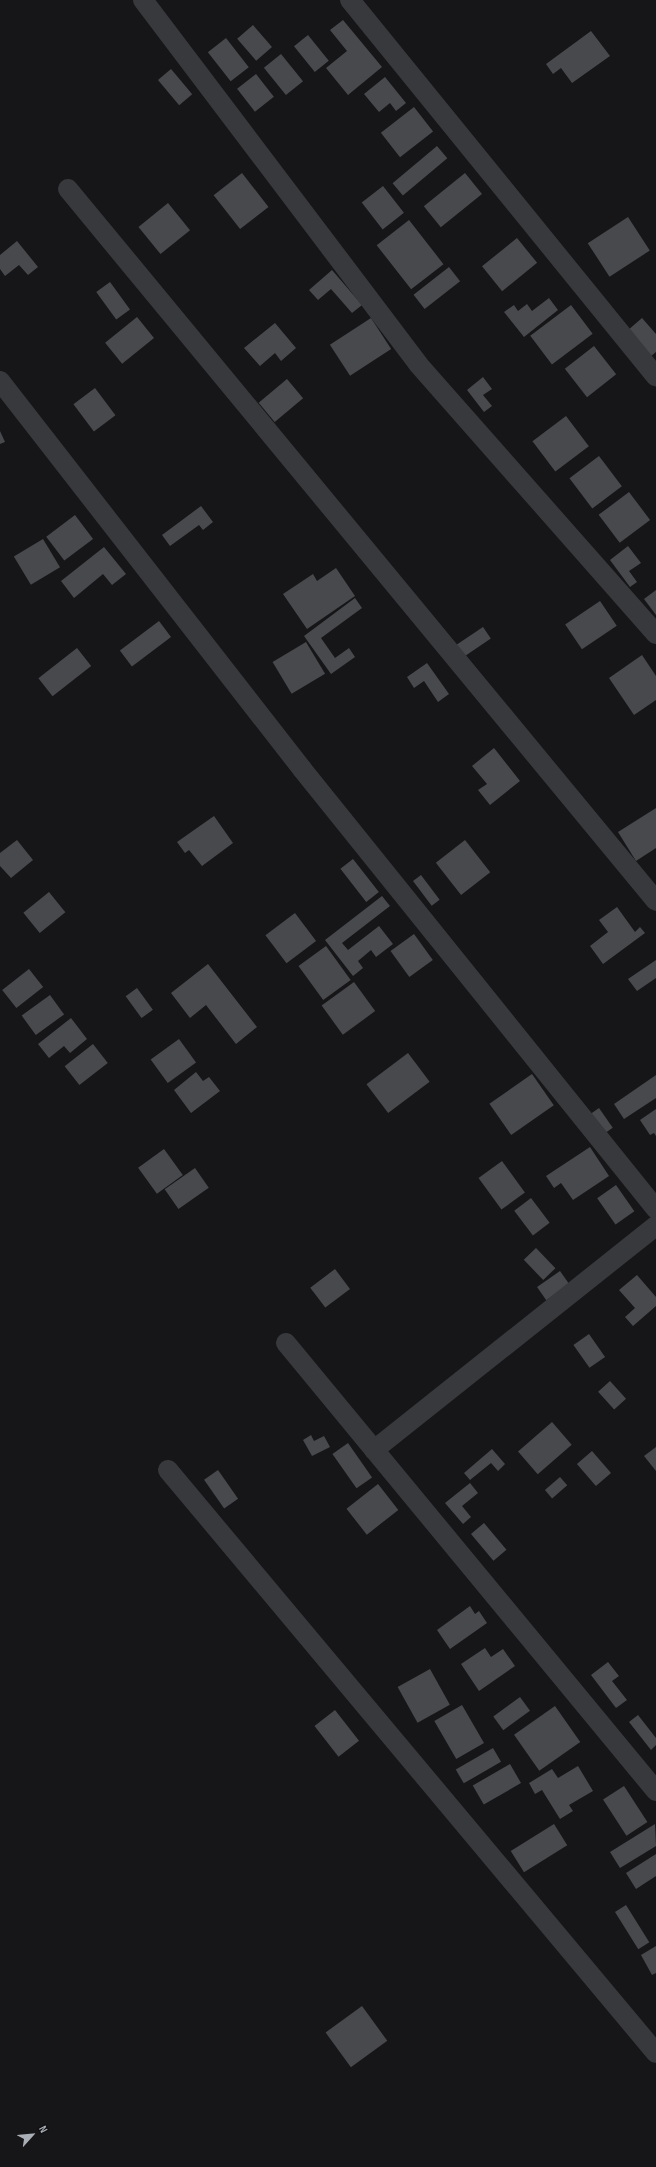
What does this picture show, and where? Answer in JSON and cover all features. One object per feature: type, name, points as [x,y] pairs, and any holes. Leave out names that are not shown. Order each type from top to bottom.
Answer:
[{"type":"street","points":[[143,0],[418,364],[656,634]]},
{"type":"street","points":[[350,0],[656,376]]},
{"type":"street","points":[[68,189],[656,901]]},
{"type":"street","points":[[0,381],[302,769],[656,1209]]},
{"type":"street","points":[[374,1450],[656,1226]]},
{"type":"street","points":[[286,1343],[656,1791]]},
{"type":"street","points":[[168,1470],[656,2054]]},
{"type":"building","points":[[343,20],[382,67],[348,95],[326,68],[347,51],[330,30]]},
{"type":"building","points":[[253,25],[272,47],[256,61],[237,39]]},
{"type":"building","points":[[591,31],[610,56],[572,83],[561,68],[553,74],[546,64]]},
{"type":"building","points":[[308,35],[329,61],[315,72],[294,46]]},
{"type":"building","points":[[226,38],[249,67],[231,81],[208,52]]},
{"type":"building","points":[[281,54],[303,81],[286,95],[264,68]]},
{"type":"building","points":[[171,69],[192,94],[179,105],[158,80]]},
{"type":"building","points":[[256,74],[274,97],[255,112],[237,89]]},
{"type":"building","points":[[385,77],[406,103],[396,111],[390,103],[379,112],[364,94]]},
{"type":"building","points":[[414,107],[433,131],[400,157],[381,133]]},
{"type":"building","points":[[437,146],[447,158],[403,196],[393,183]]},
{"type":"building","points":[[242,173],[268,207],[240,229],[214,195]]},
{"type":"building","points":[[465,173],[482,194],[441,227],[424,206]]},
{"type":"building","points":[[383,186],[404,213],[383,229],[362,203]]},
{"type":"building","points":[[168,203],[190,230],[160,254],[138,227]]},
{"type":"building","points":[[628,217],[650,251],[610,277],[588,243]]},
{"type":"building","points":[[409,220],[443,264],[411,289],[377,245]]},
{"type":"building","points":[[517,238],[537,263],[502,291],[482,266]]},
{"type":"building","points":[[17,241],[38,267],[28,275],[19,265],[5,276],[0,269],[0,255]]},
{"type":"building","points":[[449,267],[460,281],[425,309],[414,295]]},
{"type":"building","points":[[332,270],[362,305],[352,313],[331,289],[318,300],[309,290]]},
{"type":"building","points":[[110,282],[130,310],[116,319],[96,292]]},
{"type":"building","points":[[549,298],[558,310],[524,337],[504,312],[514,305],[518,311],[527,304],[532,311]]},
{"type":"building","points":[[571,305],[593,334],[552,364],[530,336]]},
{"type":"building","points":[[137,317],[154,338],[122,364],[105,343]]},
{"type":"building","points":[[371,318],[391,349],[350,376],[330,345]]},
{"type":"building","points":[[642,318],[656,334],[656,352],[650,357],[627,331]]},
{"type":"building","points":[[275,323],[296,348],[281,361],[275,353],[260,366],[244,348]]},
{"type":"building","points":[[594,346],[616,374],[587,397],[565,369]]},
{"type":"building","points":[[483,377],[492,389],[483,395],[492,406],[484,412],[467,390]]},
{"type":"building","points":[[287,379],[303,398],[275,422],[259,403]]},
{"type":"building","points":[[95,388],[115,415],[94,431],[73,404]]},
{"type":"building","points":[[566,416],[589,446],[555,472],[532,441]]},
{"type":"building","points":[[0,431],[5,442],[0,444]]},
{"type":"building","points":[[599,456],[622,486],[592,509],[569,478]]},
{"type":"building","points":[[629,492],[650,520],[620,543],[599,515]]},
{"type":"building","points":[[201,506],[213,522],[203,530],[199,525],[170,546],[162,535]]},
{"type":"building","points":[[75,515],[93,539],[64,561],[46,537]]},
{"type":"building","points":[[43,539],[60,567],[31,585],[14,557]]},
{"type":"building","points":[[628,546],[641,563],[629,571],[637,582],[630,587],[610,560]]},
{"type":"building","points":[[104,547],[126,574],[112,585],[103,574],[74,598],[61,581]]},
{"type":"building","points":[[336,568],[355,596],[307,629],[283,594],[313,574],[317,581]]},
{"type":"building","points":[[656,590],[656,615],[644,599]]},
{"type":"building","points":[[355,598],[362,608],[321,638],[335,658],[349,648],[355,657],[331,674],[304,636]]},
{"type":"building","points":[[600,601],[617,626],[582,649],[565,624]]},
{"type":"building","points":[[159,621],[171,637],[132,666],[120,650]]},
{"type":"building","points":[[483,627],[491,639],[458,661],[450,649]]},
{"type":"building","points":[[306,642],[325,674],[292,694],[273,662]]},
{"type":"building","points":[[77,648],[91,666],[53,696],[38,678]]},
{"type":"building","points":[[642,655],[656,676],[656,700],[634,715],[609,678]]},
{"type":"building","points":[[427,663],[449,694],[438,702],[424,681],[414,688],[407,677]]},
{"type":"building","points":[[494,748],[520,781],[490,805],[478,790],[487,784],[472,766]]},
{"type":"building","points":[[656,808],[656,848],[636,861],[618,832]]},
{"type":"building","points":[[214,816],[233,843],[202,866],[189,850],[185,853],[177,842]]},
{"type":"building","points":[[17,840],[33,860],[11,878],[0,866],[0,853]]},
{"type":"building","points":[[465,840],[490,872],[461,895],[436,863]]},
{"type":"building","points":[[353,859],[379,892],[366,902],[340,869]]},
{"type":"building","points":[[421,875],[440,900],[432,906],[413,881]]},
{"type":"building","points":[[49,892],[65,912],[40,933],[23,913]]},
{"type":"building","points":[[382,896],[390,906],[342,943],[348,950],[379,926],[393,944],[376,957],[371,950],[358,961],[363,968],[353,976],[325,940]]},
{"type":"building","points":[[617,907],[635,932],[640,927],[645,933],[603,964],[590,946],[608,932],[599,920]]},
{"type":"building","points":[[295,913],[316,941],[287,963],[265,935]]},
{"type":"building","points":[[414,934],[433,960],[409,977],[391,951]]},
{"type":"building","points":[[326,946],[351,980],[323,1000],[298,966]]},
{"type":"building","points":[[656,960],[656,978],[637,991],[628,979]]},
{"type":"building","points":[[208,964],[257,1027],[236,1044],[206,1005],[190,1018],[171,993]]},
{"type":"building","points":[[29,969],[43,987],[16,1008],[2,990]]},
{"type":"building","points":[[354,982],[375,1011],[343,1035],[322,1006]]},
{"type":"building","points":[[137,988],[153,1010],[142,1018],[126,996]]},
{"type":"building","points":[[50,995],[64,1014],[36,1035],[22,1016]]},
{"type":"building","points":[[71,1018],[87,1039],[70,1053],[64,1046],[49,1058],[38,1044]]},
{"type":"building","points":[[179,1039],[196,1062],[168,1083],[151,1060]]},
{"type":"building","points":[[93,1044],[108,1063],[79,1085],[65,1066]]},
{"type":"building","points":[[408,1053],[430,1082],[388,1113],[366,1084]]},
{"type":"building","points":[[196,1072],[203,1081],[209,1077],[220,1091],[191,1113],[174,1090]]},
{"type":"building","points":[[532,1074],[554,1105],[511,1135],[489,1104]]},
{"type":"building","points":[[656,1075],[656,1098],[624,1119],[614,1104]]},
{"type":"building","points":[[599,1108],[613,1128],[604,1134],[590,1114]]},
{"type":"building","points":[[656,1109],[656,1136],[654,1133],[650,1135],[640,1120]]},
{"type":"building","points":[[590,1147],[609,1176],[573,1200],[561,1183],[554,1188],[546,1176]]},
{"type":"building","points":[[164,1149],[183,1175],[157,1194],[138,1168]]},
{"type":"building","points":[[502,1161],[525,1193],[501,1210],[479,1178]]},
{"type":"building","points":[[195,1168],[209,1188],[178,1209],[165,1189]]},
{"type":"building","points":[[616,1185],[634,1211],[616,1224],[597,1198]]},
{"type":"building","points":[[531,1198],[550,1223],[533,1235],[514,1211]]},
{"type":"building","points":[[536,1248],[555,1268],[543,1280],[524,1260]]},
{"type":"building","points":[[335,1269],[350,1289],[325,1308],[310,1288]]},
{"type":"building","points":[[560,1271],[569,1284],[546,1300],[537,1287]]},
{"type":"building","points":[[637,1275],[656,1297],[656,1306],[633,1326],[625,1317],[635,1308],[619,1290]]},
{"type":"building","points":[[589,1334],[605,1357],[589,1368],[573,1345]]},
{"type":"building","points":[[610,1381],[626,1399],[614,1410],[598,1392]]},
{"type":"building","points":[[552,1422],[572,1445],[538,1474],[518,1452]]},
{"type":"building","points":[[311,1435],[314,1441],[324,1436],[330,1447],[312,1456],[303,1440]]},
{"type":"building","points":[[348,1443],[372,1477],[357,1488],[332,1454]]},
{"type":"building","points":[[656,1447],[656,1471],[644,1456]]},
{"type":"building","points":[[492,1449],[505,1464],[498,1471],[491,1463],[470,1480],[464,1473]]},
{"type":"building","points":[[592,1451],[611,1473],[596,1486],[577,1464]]},
{"type":"building","points":[[218,1470],[238,1499],[224,1508],[204,1480]]},
{"type":"building","points":[[560,1477],[567,1485],[552,1498],[545,1490]]},
{"type":"building","points":[[470,1483],[478,1493],[462,1506],[471,1517],[463,1524],[445,1503]]},
{"type":"building","points":[[378,1484],[398,1510],[367,1535],[346,1509]]},
{"type":"building","points":[[484,1523],[506,1550],[493,1561],[471,1534]]},
{"type":"building","points":[[470,1606],[475,1614],[479,1611],[487,1623],[450,1649],[437,1630]]},
{"type":"building","points":[[485,1648],[491,1657],[503,1649],[515,1666],[479,1691],[461,1664]]},
{"type":"building","points":[[608,1662],[619,1676],[612,1681],[627,1700],[616,1708],[591,1675]]},
{"type":"building","points":[[430,1669],[450,1705],[418,1723],[398,1687]]},
{"type":"building","points":[[520,1697],[530,1711],[503,1730],[493,1716]]},
{"type":"building","points":[[462,1705],[484,1743],[456,1759],[434,1721]]},
{"type":"building","points":[[555,1706],[580,1742],[539,1771],[514,1735]]},
{"type":"building","points":[[335,1710],[359,1741],[339,1757],[315,1726]]},
{"type":"building","points":[[638,1715],[656,1738],[656,1745],[651,1750],[629,1722]]},
{"type":"building","points":[[493,1748],[501,1762],[464,1783],[456,1770]]},
{"type":"building","points":[[510,1764],[521,1783],[484,1805],[473,1786]]},
{"type":"building","points":[[578,1766],[593,1791],[569,1805],[573,1811],[560,1819],[542,1790],[535,1794],[529,1783],[552,1769],[558,1778]]},
{"type":"building","points":[[624,1786],[647,1822],[626,1836],[603,1800]]},
{"type":"building","points":[[554,1824],[567,1845],[524,1872],[511,1851]]},
{"type":"building","points":[[655,1824],[656,1846],[620,1868],[610,1852]]},
{"type":"building","points":[[656,1854],[656,1876],[636,1889],[626,1873]]},
{"type":"building","points":[[626,1905],[649,1942],[638,1949],[615,1912]]},
{"type":"building","points":[[656,1946],[656,1973],[652,1975],[641,1955]]},
{"type":"building","points":[[362,2006],[387,2041],[351,2067],[326,2032]]}]
